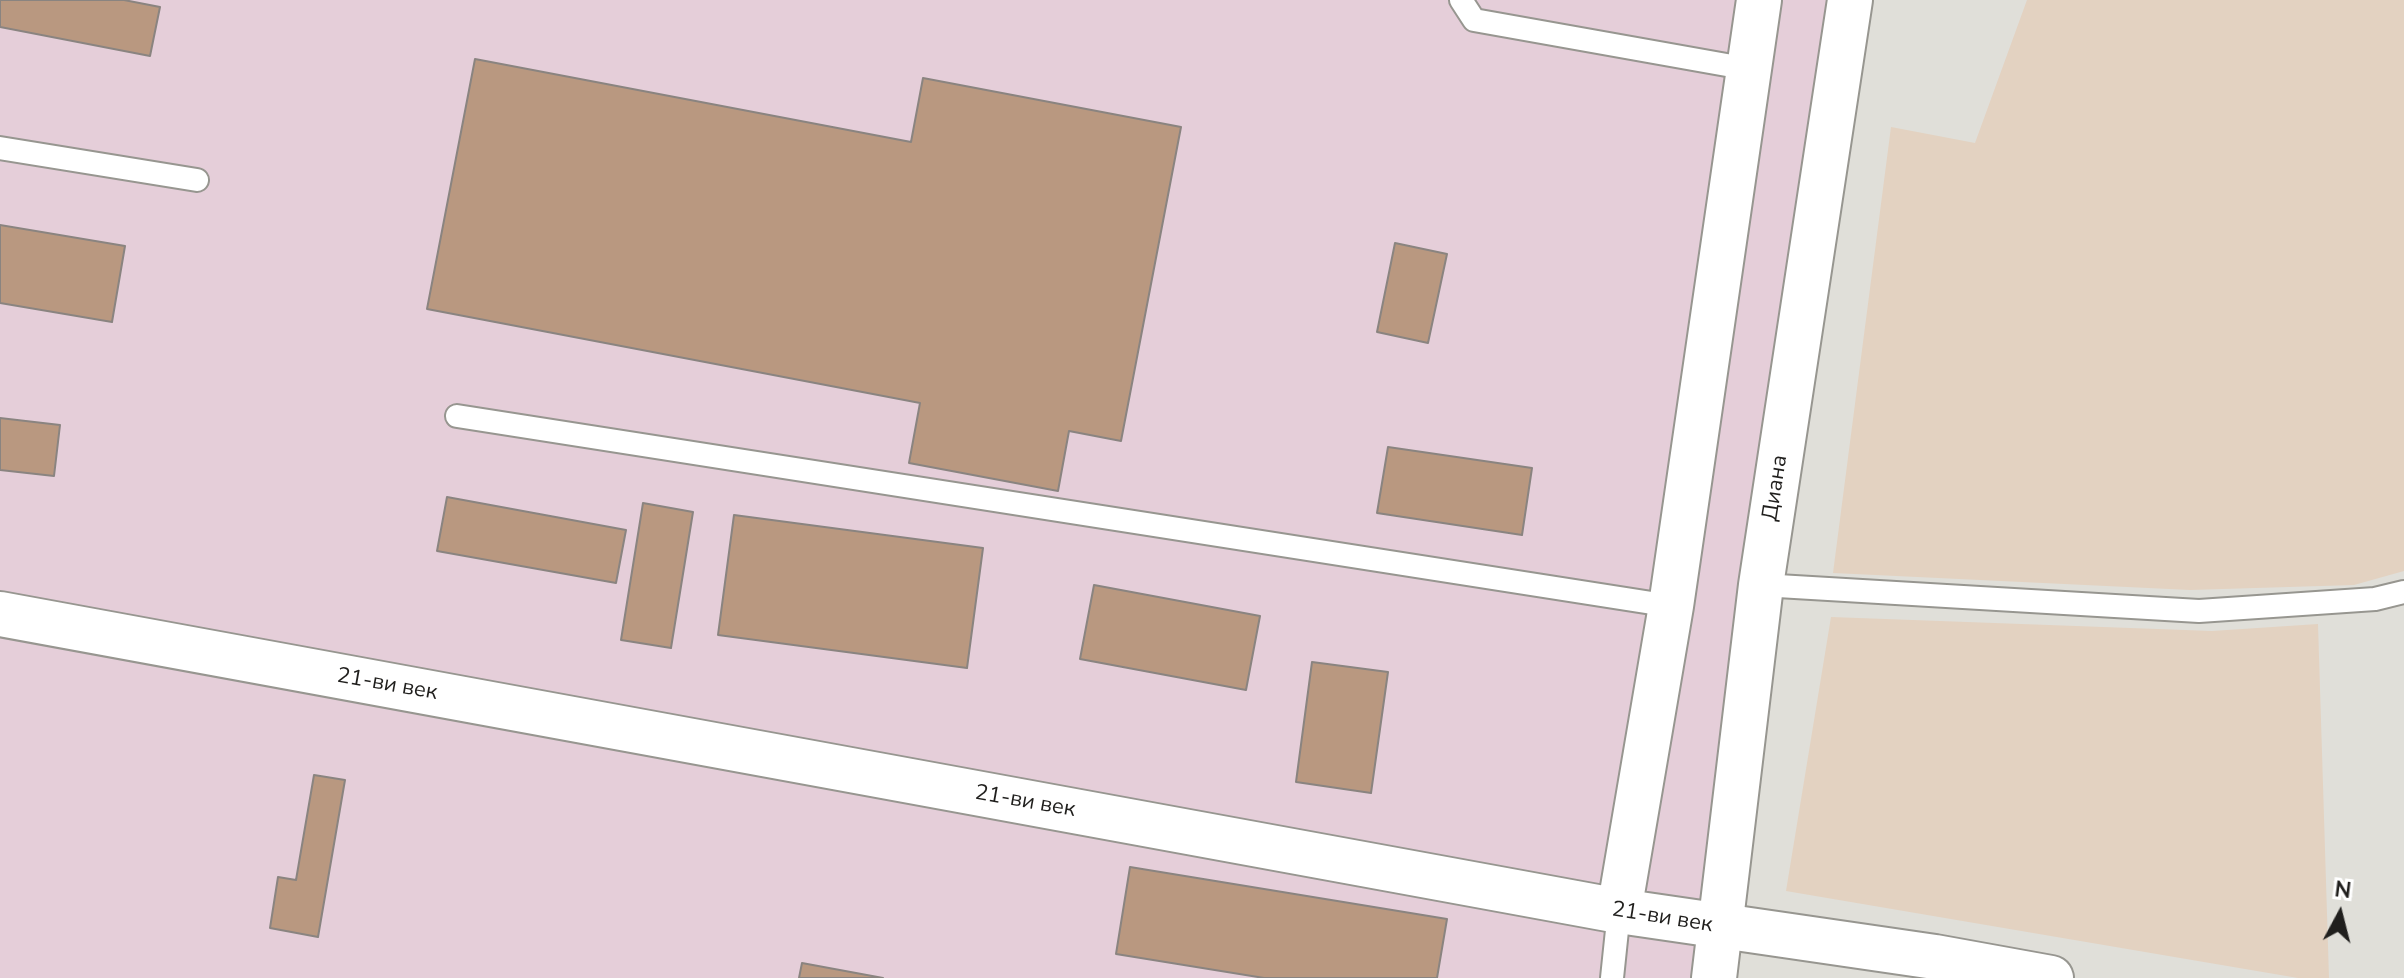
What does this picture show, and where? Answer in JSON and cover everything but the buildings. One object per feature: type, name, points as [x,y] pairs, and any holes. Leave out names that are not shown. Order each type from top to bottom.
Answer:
[{"type":"street","points":[[1619,911],[1671,606],[1759,0]]},
{"type":"street","name":"Диана","points":[[1714,978],[1761,585],[1850,0]]},
{"type":"street","name":"21-ви век","points":[[0,614],[1619,911],[1935,957],[2051,978]]},
{"type":"lane","points":[[1461,0],[1474,20],[1749,69]]},
{"type":"lane","points":[[0,148],[197,180]]},
{"type":"lane","points":[[457,416],[1671,606]]},
{"type":"lane","points":[[1761,585],[2199,611],[2375,599],[2404,592]]},
{"type":"lane","points":[[1612,978],[1619,911]]},
{"type":"shaded area","points":[[0,0],[1850,0],[1714,978],[0,978]]},
{"type":"shaded area","points":[[2027,0],[2404,0],[2404,571],[2354,585],[2190,590],[1833,573],[1891,127],[1975,143]]},
{"type":"shaded area","points":[[1831,617],[2212,631],[2318,624],[2329,978],[2298,978],[1786,891]]}]
